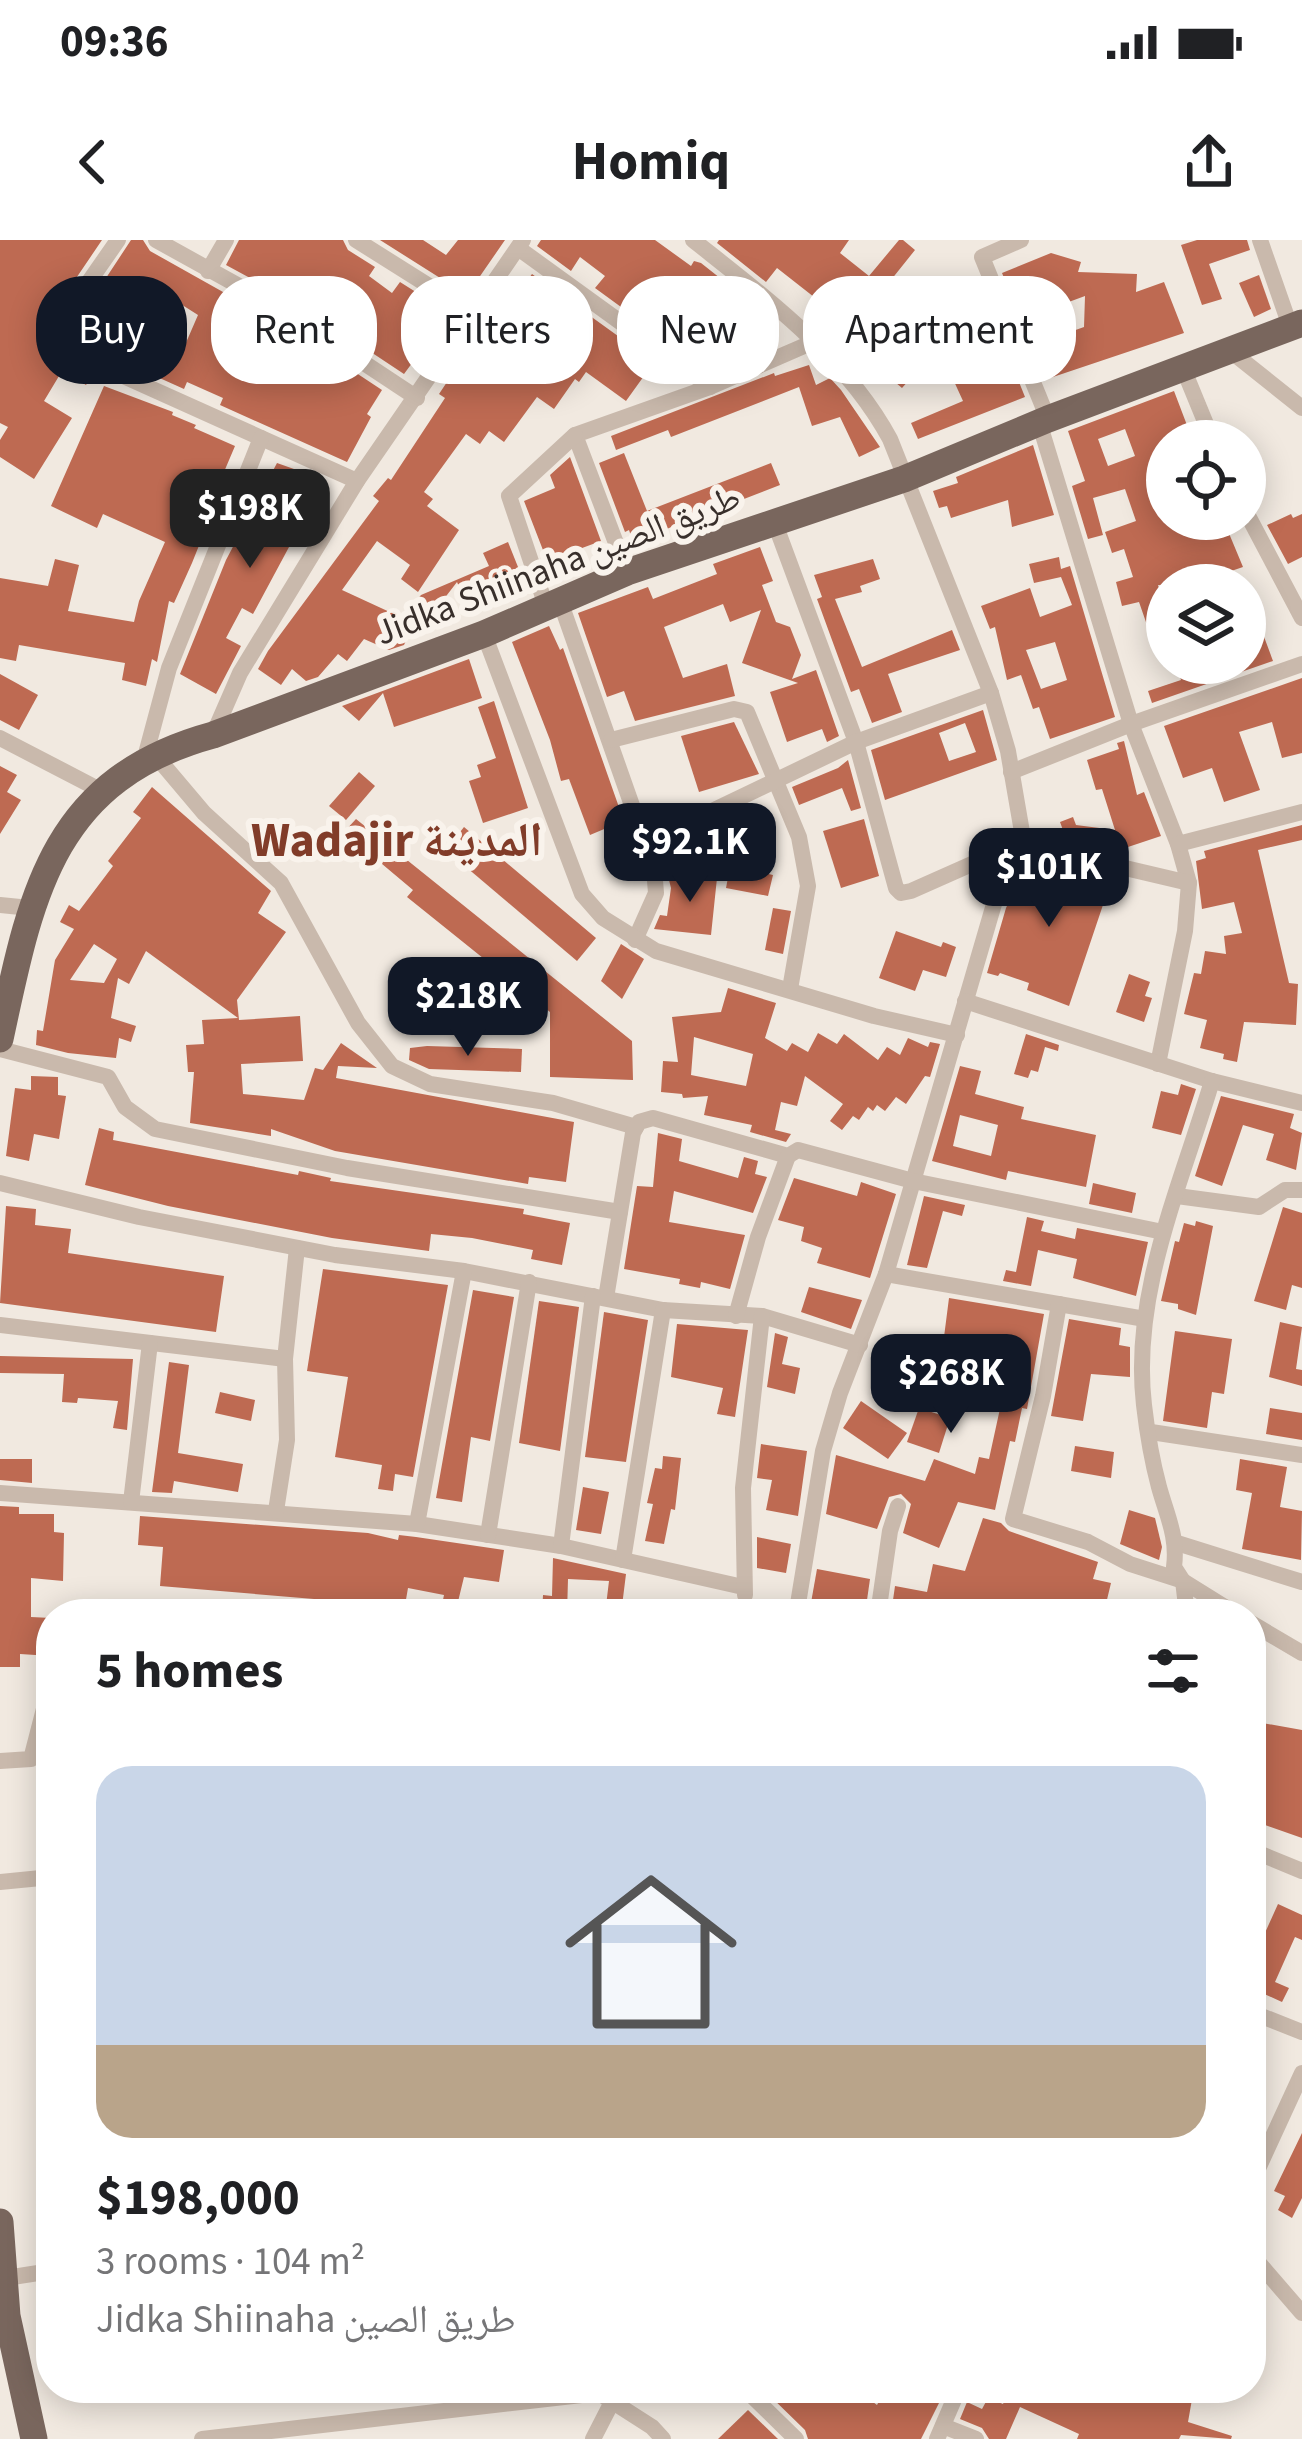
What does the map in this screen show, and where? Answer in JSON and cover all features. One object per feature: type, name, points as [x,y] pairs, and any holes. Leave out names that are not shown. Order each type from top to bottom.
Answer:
[{"type":"main road","name":"Jidka Shiinaha طريق الصين","points":[[0,1039],[30,908],[70,826],[102,791],[149,758],[484,634],[627,572],[904,479],[1296,324]]},
{"type":"main road","points":[[0,2222],[6,2278],[4,2316],[34,2439]]},
{"type":"street","points":[[118,240],[71,306],[66,317],[70,337],[110,370],[357,482]]},
{"type":"street","points":[[155,240],[292,316],[417,398]]},
{"type":"street","points":[[208,271],[226,240]]},
{"type":"street","points":[[356,240],[412,276]]},
{"type":"street","points":[[693,240],[803,335]]},
{"type":"street","points":[[1021,240],[982,257],[1044,421],[1131,724],[1189,883],[1185,932],[1158,1064]]},
{"type":"street","points":[[1260,240],[1296,324]]},
{"type":"street","points":[[498,276],[520,244],[710,387]]},
{"type":"street","points":[[635,940],[656,893],[654,868],[611,740],[509,496],[575,435],[710,387],[803,347]]},
{"type":"street","points":[[1228,349],[1302,408]]},
{"type":"street","points":[[1183,368],[1205,420]]},
{"type":"street","points":[[213,735],[240,673],[357,482],[426,384]]},
{"type":"street","points":[[799,1599],[823,1451],[839,1393],[886,1274],[994,904],[1019,843],[1021,808],[991,693],[890,440],[855,384]]},
{"type":"street","points":[[575,435],[627,572]]},
{"type":"street","points":[[261,438],[169,668],[149,758],[281,883],[358,1023],[392,1066],[430,1084],[553,1102],[636,1127],[653,1118],[788,1156]]},
{"type":"street","points":[[774,521],[856,742],[896,888],[901,892],[1019,843],[1189,883]]},
{"type":"street","points":[[1261,540],[1302,618]]},
{"type":"street","points":[[484,634],[582,895],[603,918],[656,951],[874,1016],[957,1035]]},
{"type":"street","points":[[1011,772],[1302,664]]},
{"type":"street","points":[[641,828],[708,813],[856,742],[991,693]]},
{"type":"street","points":[[611,740],[742,709],[747,712],[799,837],[808,886],[790,989]]},
{"type":"street","points":[[0,738],[102,791]]},
{"type":"street","points":[[1178,844],[1302,812]]},
{"type":"street","points":[[0,904],[30,908]]},
{"type":"street","points":[[965,1001],[1213,1081],[1302,1103]]},
{"type":"street","points":[[0,1049],[108,1077],[125,1107],[155,1129],[347,1168],[620,1212]]},
{"type":"street","points":[[1185,1599],[1183,1581],[1174,1568],[1177,1544],[1144,1407],[1145,1318],[1163,1232],[1213,1081]]},
{"type":"street","points":[[561,1546],[599,1297],[636,1127]]},
{"type":"street","points":[[736,1316],[788,1156],[798,1150],[913,1180],[1163,1232]]},
{"type":"street","points":[[0,1183],[297,1248],[464,1270],[663,1310],[762,1316],[860,1345]]},
{"type":"street","points":[[1178,1196],[1252,1207],[1265,1205],[1285,1190],[1302,1190]]},
{"type":"street","points":[[276,1511],[287,1440],[285,1359],[297,1248]]},
{"type":"street","points":[[417,1524],[464,1270]]},
{"type":"street","points":[[886,1274],[1145,1318]]},
{"type":"street","points":[[488,1535],[529,1282]]},
{"type":"street","points":[[1059,1304],[1043,1396],[1013,1519],[1088,1542],[1130,1564],[1183,1581],[1212,1599]]},
{"type":"street","points":[[623,1560],[663,1310]]},
{"type":"street","points":[[745,1599],[748,1425],[762,1316]]},
{"type":"street","points":[[0,1325],[285,1359]]},
{"type":"street","points":[[131,1502],[150,1343]]},
{"type":"street","points":[[1151,1432],[1302,1455]]},
{"type":"street","points":[[0,1493],[417,1524],[561,1546],[743,1587]]},
{"type":"street","points":[[880,1599],[898,1506]]},
{"type":"street","points":[[1177,1544],[1302,1582]]},
{"type":"street","points":[[1266,1632],[1302,1654]]},
{"type":"street","points":[[0,1761],[31,1759],[36,1740]]},
{"type":"street","points":[[1266,1861],[1302,1871]]},
{"type":"street","points":[[0,1882],[36,1878]]},
{"type":"street","points":[[1266,2018],[1302,2032]]},
{"type":"street","points":[[1266,2158],[1295,2108],[1302,2074]]},
{"type":"street","points":[[1266,2271],[1302,2313]]},
{"type":"street","points":[[6,2278],[36,2273]]},
{"type":"street","points":[[202,2439],[333,2432],[539,2403]]},
{"type":"street","points":[[593,2439],[601,2403]]},
{"type":"street","points":[[616,2403],[663,2439]]},
{"type":"street","points":[[759,2403],[796,2439]]},
{"type":"street","points":[[953,2403],[940,2432],[976,2439]]},
{"type":"building","points":[[0,240],[102,240],[78,276],[36,276],[36,384],[54,384],[44,401],[72,418],[34,479],[0,457],[0,440],[8,427],[0,423]]},
{"type":"building","points":[[131,240],[143,240],[150,251],[211,285],[211,384],[373,384],[382,390],[347,462],[220,405],[223,398],[187,382],[187,340],[198,315],[187,308],[187,276],[107,276]]},
{"type":"building","points":[[239,240],[343,240],[348,250],[375,267],[369,276],[246,276],[226,265]]},
{"type":"building","points":[[380,240],[423,240],[446,255],[458,240],[505,240],[480,276],[437,276]]},
{"type":"building","points":[[541,240],[655,240],[691,266],[694,261],[701,263],[717,276],[617,276],[617,304],[595,288],[605,276],[580,257],[571,271],[537,246]]},
{"type":"building","points":[[849,240],[840,253],[869,276],[803,276],[803,288],[777,268],[771,276],[758,276],[717,243]]},
{"type":"building","points":[[899,240],[915,250],[894,276],[869,276]]},
{"type":"building","points":[[1197,240],[1247,240],[1250,250],[1209,264],[1222,299],[1202,305],[1181,245]]},
{"type":"building","points":[[1051,253],[1081,262],[1078,272],[1137,274],[1136,292],[1164,282],[1184,333],[1076,369],[1076,330],[1084,327],[1085,296],[1076,299],[1076,276],[1003,276]]},
{"type":"building","points":[[1259,275],[1271,309],[1254,317],[1239,283]]},
{"type":"building","points":[[377,282],[392,293],[401,283],[401,372],[377,356]]},
{"type":"building","points":[[593,318],[617,335],[617,384],[638,384],[626,401],[593,377]]},
{"type":"building","points":[[803,367],[803,384],[836,384],[880,447],[859,457],[840,417],[812,426],[799,387],[671,437],[668,430],[616,450],[611,436],[746,384],[779,384],[779,375]]},
{"type":"building","points":[[446,384],[572,384],[554,409],[537,397],[504,442],[489,431],[480,444],[466,434],[424,492],[433,499],[427,506],[459,530],[418,592],[401,579],[410,565],[377,541],[342,590],[407,620],[403,617],[421,595],[489,566],[483,553],[508,542],[526,587],[470,611],[457,582],[420,630],[413,625],[404,645],[389,650],[364,639],[347,661],[338,654],[318,677],[306,681],[292,669],[281,685],[258,669],[379,501],[373,496],[391,480],[445,398],[439,394]]},
{"type":"building","points":[[955,384],[1020,384],[1025,397],[918,439],[911,423],[963,401]]},
{"type":"building","points":[[104,386],[173,412],[194,428],[235,446],[201,526],[206,528],[192,563],[174,603],[169,601],[157,662],[152,659],[146,686],[122,680],[125,663],[19,645],[16,661],[0,658],[0,578],[48,586],[55,559],[79,565],[68,611],[134,622],[165,542],[103,514],[97,528],[51,506]]},
{"type":"building","points":[[1174,391],[1185,420],[1146,420],[1146,540],[1232,540],[1242,564],[1146,564],[1146,622],[1139,602],[1122,606],[1116,582],[1133,577],[1124,549],[1112,553],[1105,532],[1136,521],[1125,489],[1093,498],[1103,535],[1088,539],[1072,486],[1085,481],[1068,431]],"holes":[[[1125,429],[1135,456],[1108,466],[1098,439]]]},
{"type":"building","points":[[1033,445],[1054,515],[1012,527],[1008,500],[951,518],[947,506],[939,508],[933,491]]},
{"type":"building","points":[[624,453],[647,511],[771,463],[780,485],[633,542],[599,463]]},
{"type":"building","points":[[570,457],[601,541],[574,551],[580,565],[553,576],[524,501],[555,488],[550,475]]},
{"type":"building","points":[[277,463],[325,480],[253,614],[242,608],[226,638],[241,646],[216,694],[180,674],[226,560]]},
{"type":"building","points":[[1291,514],[1293,518],[1302,514],[1302,557],[1288,564],[1267,525]]},
{"type":"building","points":[[760,547],[773,581],[762,585],[776,622],[790,627],[801,655],[792,679],[816,670],[839,736],[827,742],[822,729],[787,742],[770,692],[798,683],[742,663],[761,610],[730,622],[723,604],[664,627],[683,678],[727,664],[735,696],[635,721],[624,691],[607,697],[578,613],[648,587],[653,599],[717,574],[713,564]]},
{"type":"building","points":[[1059,557],[1061,569],[1070,566],[1115,717],[1050,739],[1021,675],[1007,680],[995,627],[990,629],[981,606],[1030,588],[1040,617],[1072,605],[1061,577],[1034,583],[1029,564]],"holes":[[[1055,642],[1067,680],[1041,689],[1026,650]]]},
{"type":"building","points":[[873,559],[880,579],[860,586],[862,592],[835,599],[862,667],[952,630],[960,650],[888,674],[902,712],[872,723],[859,689],[851,692],[817,599],[822,597],[814,575]]},
{"type":"building","points":[[549,626],[560,650],[563,648],[640,867],[622,872],[609,827],[590,835],[569,779],[561,781],[512,642]]},
{"type":"building","points":[[469,659],[482,698],[394,727],[383,693],[359,721],[342,706]]},
{"type":"building","points":[[0,674],[38,695],[19,730],[0,720]]},
{"type":"building","points":[[1302,678],[1302,753],[1282,758],[1272,722],[1239,732],[1260,790],[1224,802],[1212,768],[1183,778],[1164,726]]},
{"type":"building","points":[[1169,684],[1207,684],[1152,703],[1148,691]]},
{"type":"building","points":[[494,701],[528,808],[483,823],[469,781],[481,777],[477,765],[496,758],[478,707]]},
{"type":"building","points":[[983,710],[997,760],[885,800],[871,750]],"holes":[[[965,723],[976,752],[949,761],[939,733]]]},
{"type":"building","points":[[734,722],[759,774],[699,792],[681,736]]},
{"type":"building","points":[[1124,741],[1137,795],[1144,792],[1161,836],[1113,852],[1067,841],[1060,822],[1073,817],[1076,825],[1115,830],[1087,760],[1119,749],[1117,743]]},
{"type":"building","points":[[848,760],[861,808],[851,811],[842,788],[799,805],[792,787]]},
{"type":"building","points":[[0,766],[17,775],[7,792],[21,800],[0,834]]},
{"type":"building","points":[[359,772],[375,786],[346,820],[329,806]]},
{"type":"building","points":[[152,787],[271,891],[258,913],[286,932],[237,1000],[239,1020],[300,1016],[303,1061],[241,1064],[243,1094],[304,1100],[315,1068],[323,1070],[341,1043],[377,1068],[338,1066],[336,1078],[574,1122],[566,1182],[529,1177],[528,1184],[335,1151],[271,1129],[271,1136],[190,1123],[194,1072],[188,1072],[186,1045],[204,1044],[202,1020],[238,1018],[146,951],[129,984],[118,978],[111,1018],[136,1026],[131,1042],[119,1038],[116,1058],[36,1045],[37,1030],[43,1031],[55,960],[74,929],[60,922],[69,905],[79,911],[113,866],[108,861],[141,818],[133,812]],"holes":[[[94,944],[117,959],[104,983],[70,980]]]},
{"type":"building","points":[[356,819],[632,1041],[633,1080],[550,1077],[550,1012],[407,897],[413,890],[344,832]]},
{"type":"building","points":[[864,819],[879,876],[841,888],[823,831]]},
{"type":"building","points":[[1302,825],[1302,840],[1258,850],[1289,983],[1298,984],[1296,1025],[1244,1022],[1237,1062],[1223,1059],[1224,1054],[1200,1048],[1207,1020],[1184,1014],[1205,951],[1226,954],[1224,936],[1242,933],[1234,902],[1202,909],[1196,861],[1206,858],[1204,851]]},
{"type":"building","points":[[464,827],[596,938],[577,961],[446,850]]},
{"type":"building","points":[[733,851],[748,854],[746,869],[773,875],[768,896],[726,888]]},
{"type":"building","points":[[1046,863],[1078,875],[1077,870],[1102,876],[1099,890],[1107,893],[1069,1006],[1027,990],[1029,983],[987,973],[1006,908],[1021,877],[1028,864],[1044,870]]},
{"type":"building","points":[[667,872],[717,878],[711,935],[654,929],[660,915],[667,916],[671,888]]},
{"type":"building","points":[[773,908],[791,911],[783,954],[765,950]]},
{"type":"building","points":[[896,931],[941,947],[943,942],[956,947],[946,977],[923,970],[915,991],[879,978]]},
{"type":"building","points":[[621,944],[644,959],[622,999],[601,981]]},
{"type":"building","points":[[1129,974],[1150,982],[1145,996],[1152,998],[1144,1022],[1116,1012]]},
{"type":"building","points":[[728,988],[776,1003],[765,1038],[787,1051],[792,1043],[808,1052],[818,1033],[837,1044],[844,1034],[878,1060],[887,1047],[900,1055],[908,1038],[928,1047],[930,1042],[940,1044],[930,1077],[925,1076],[906,1104],[896,1097],[885,1111],[877,1105],[873,1111],[868,1107],[859,1120],[853,1116],[842,1130],[830,1121],[843,1104],[805,1076],[797,1106],[781,1102],[775,1130],[791,1134],[786,1142],[750,1132],[752,1125],[704,1115],[708,1096],[683,1098],[661,1092],[663,1061],[678,1062],[672,1017],[721,1012]],"holes":[[[694,1037],[753,1054],[746,1086],[691,1075]]]},
{"type":"building","points":[[1026,1034],[1059,1045],[1058,1051],[1045,1047],[1038,1072],[1031,1070],[1028,1078],[1014,1074]]},
{"type":"building","points":[[410,1048],[522,1049],[521,1072],[429,1069],[409,1060]]},
{"type":"building","points":[[960,1066],[981,1071],[975,1094],[1024,1107],[1021,1119],[1096,1135],[1086,1187],[1008,1171],[1006,1180],[932,1161]],"holes":[[[960,1115],[998,1125],[991,1156],[953,1146]]]},
{"type":"building","points":[[31,1076],[58,1077],[58,1095],[66,1096],[59,1139],[34,1134],[29,1161],[6,1156],[15,1088],[31,1090]]},
{"type":"building","points":[[1181,1084],[1196,1089],[1181,1135],[1152,1128],[1161,1091],[1178,1095]]},
{"type":"building","points":[[1221,1096],[1294,1114],[1290,1128],[1302,1133],[1296,1170],[1266,1160],[1274,1134],[1243,1125],[1222,1186],[1195,1176]]},
{"type":"building","points":[[99,1128],[114,1132],[113,1140],[298,1175],[299,1171],[330,1181],[524,1209],[523,1214],[570,1223],[562,1265],[531,1259],[533,1250],[472,1238],[431,1234],[429,1251],[332,1238],[85,1185]]},
{"type":"building","points":[[658,1133],[682,1139],[679,1161],[738,1178],[744,1157],[758,1161],[755,1174],[767,1177],[753,1213],[674,1191],[669,1222],[745,1235],[730,1289],[701,1282],[700,1288],[679,1284],[680,1279],[624,1269],[637,1186],[653,1187]]},
{"type":"building","points":[[794,1178],[857,1196],[861,1182],[896,1194],[870,1278],[817,1263],[822,1248],[801,1241],[804,1227],[778,1220]]},
{"type":"building","points":[[1093,1183],[1136,1193],[1132,1213],[1089,1204]]},
{"type":"building","points":[[924,1196],[965,1205],[962,1216],[943,1211],[927,1268],[907,1265]]},
{"type":"building","points":[[6,1206],[36,1209],[35,1225],[71,1229],[68,1253],[224,1276],[216,1332],[0,1303]]},
{"type":"building","points":[[1283,1207],[1302,1213],[1302,1288],[1292,1285],[1286,1310],[1254,1301]]},
{"type":"building","points":[[1027,1217],[1044,1221],[1041,1231],[1075,1239],[1077,1228],[1148,1242],[1136,1296],[1073,1278],[1077,1259],[1038,1250],[1031,1286],[1003,1281],[1006,1270],[1016,1272]]},
{"type":"building","points":[[1196,1221],[1213,1226],[1196,1315],[1161,1301],[1175,1241],[1179,1242],[1184,1223],[1195,1226]]},
{"type":"building","points":[[323,1269],[448,1285],[413,1477],[395,1474],[393,1491],[378,1489],[382,1465],[335,1457],[348,1377],[307,1371]]},
{"type":"building","points":[[809,1287],[862,1300],[851,1329],[801,1312]]},
{"type":"building","points":[[473,1290],[514,1297],[490,1441],[471,1437],[462,1502],[436,1498]]},
{"type":"building","points":[[949,1298],[1044,1314],[1027,1409],[1022,1408],[1015,1442],[1010,1441],[995,1510],[958,1502],[939,1548],[903,1533],[911,1504],[901,1494],[889,1497],[877,1529],[826,1514],[836,1455],[925,1481],[934,1459],[975,1474],[979,1457],[989,1459],[1001,1404],[994,1402],[1005,1345],[944,1337]]},
{"type":"building","points":[[539,1301],[579,1307],[560,1451],[519,1443]]},
{"type":"building","points":[[604,1312],[648,1320],[626,1462],[585,1457]]},
{"type":"building","points":[[1069,1319],[1121,1328],[1119,1345],[1130,1347],[1130,1377],[1091,1374],[1083,1421],[1051,1416]]},
{"type":"building","points":[[1280,1322],[1302,1327],[1296,1369],[1302,1370],[1302,1386],[1269,1377]]},
{"type":"building","points":[[677,1324],[748,1330],[735,1417],[717,1414],[723,1388],[671,1377]]},
{"type":"building","points":[[1175,1331],[1232,1339],[1224,1394],[1212,1392],[1207,1428],[1163,1421]]},
{"type":"building","points":[[775,1333],[788,1337],[782,1364],[800,1368],[795,1394],[767,1387]]},
{"type":"building","points":[[0,1356],[133,1359],[127,1430],[113,1428],[118,1401],[78,1398],[77,1403],[62,1402],[64,1374],[0,1373]]},
{"type":"building","points":[[169,1362],[189,1365],[178,1453],[243,1464],[238,1492],[174,1481],[172,1493],[152,1492]]},
{"type":"building","points":[[220,1392],[255,1400],[251,1421],[215,1413]]},
{"type":"building","points":[[861,1401],[907,1433],[888,1459],[843,1428]]},
{"type":"building","points":[[919,1408],[950,1418],[939,1453],[907,1442]]},
{"type":"building","points":[[1270,1408],[1302,1413],[1302,1440],[1266,1434]]},
{"type":"building","points":[[761,1444],[807,1451],[798,1516],[766,1510],[772,1480],[757,1478]]},
{"type":"building","points":[[1075,1446],[1114,1452],[1111,1478],[1071,1471]]},
{"type":"building","points":[[663,1456],[681,1458],[675,1510],[671,1509],[664,1544],[645,1541],[653,1504],[647,1503],[655,1468],[662,1469]]},
{"type":"building","points":[[0,1459],[32,1459],[32,1483],[0,1480]]},
{"type":"building","points":[[1240,1459],[1287,1467],[1280,1507],[1302,1511],[1301,1560],[1242,1549],[1252,1493],[1236,1490]]},
{"type":"building","points":[[583,1487],[609,1492],[601,1534],[576,1530]]},
{"type":"building","points":[[0,1506],[19,1507],[19,1514],[54,1514],[54,1532],[64,1533],[63,1581],[31,1578],[36,1655],[20,1654],[20,1667],[0,1667]]},
{"type":"building","points":[[1129,1510],[1155,1518],[1162,1547],[1159,1560],[1120,1544]]},
{"type":"building","points":[[140,1516],[368,1533],[398,1540],[399,1535],[504,1550],[499,1582],[464,1577],[459,1599],[408,1588],[406,1599],[315,1599],[160,1586],[163,1547],[138,1545]]},
{"type":"building","points":[[983,1518],[1098,1562],[1093,1579],[1111,1583],[1107,1599],[893,1599],[895,1586],[927,1592],[933,1564],[965,1571]]},
{"type":"building","points":[[757,1537],[791,1544],[786,1573],[757,1568]]},
{"type":"building","points":[[553,1558],[626,1574],[623,1599],[607,1599],[609,1581],[568,1579],[567,1599],[543,1599],[543,1595],[552,1596]]},
{"type":"building","points":[[817,1569],[870,1579],[867,1599],[812,1599]]},
{"type":"building","points":[[1266,1724],[1302,1730],[1302,1838],[1266,1825]]},
{"type":"building","points":[[1278,1904],[1302,1915],[1302,1940],[1295,1937],[1275,1982],[1289,1988],[1282,2002],[1266,1995],[1266,1931]]},
{"type":"building","points":[[1302,2133],[1302,2198],[1292,2218],[1278,2210],[1285,2196],[1274,2191]]},
{"type":"building","points":[[777,2403],[939,2403],[921,2439],[808,2439]]},
{"type":"building","points":[[967,2403],[982,2409],[985,2403],[1191,2403],[1188,2422],[1232,2436],[1077,2439],[1079,2434],[1020,2407],[1006,2439],[989,2439],[982,2428],[960,2419]]},
{"type":"building","points":[[748,2410],[778,2439],[718,2439]]},
{"type":"district","name":"Wadajir المدينة","points":[[397,841]]}]
